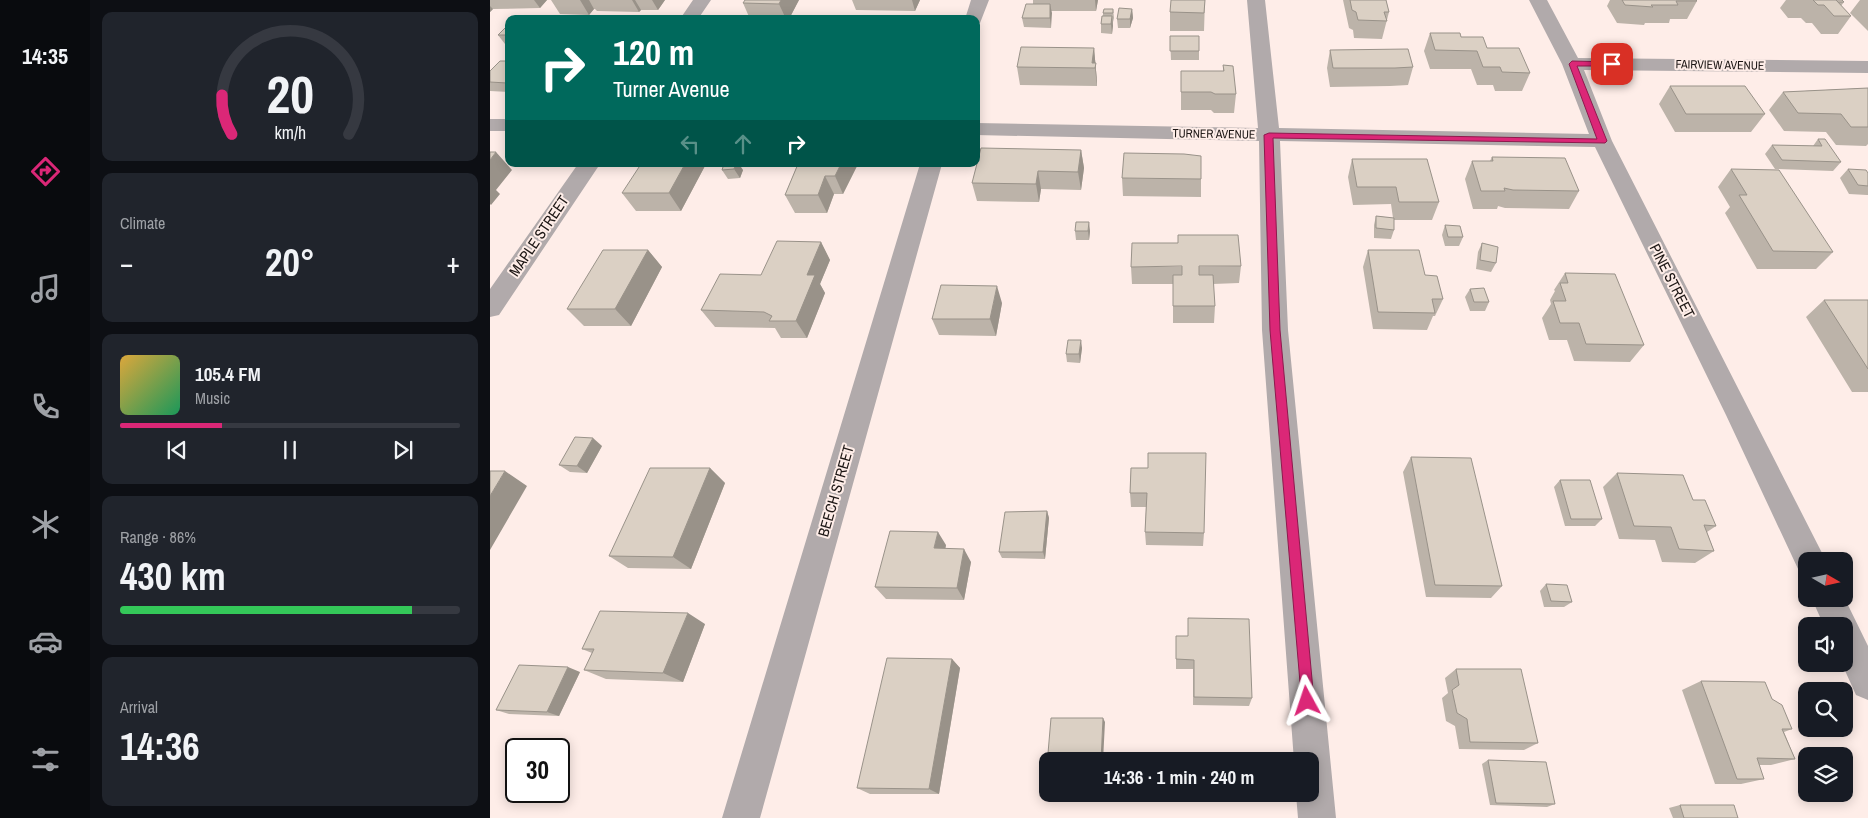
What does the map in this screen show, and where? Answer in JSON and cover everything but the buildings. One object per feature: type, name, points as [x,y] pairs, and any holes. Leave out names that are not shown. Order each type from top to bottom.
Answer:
[{"type":"street","points":[[692,15],[702,0]]},
{"type":"street","points":[[975,15],[980,0]]},
{"type":"street","points":[[1256,0],[1269,135],[1275,330],[1317,818]]},
{"type":"street","name":"PINE STREET","points":[[1538,0],[1572,64],[1602,141],[1740,415],[1806,552]]},
{"type":"street","name":"FAIRVIEW AVENUE","points":[[1572,64],[1868,68]]},
{"type":"street","points":[[490,125],[505,125]]},
{"type":"street","name":"TURNER AVENUE","points":[[980,129],[1602,141]]},
{"type":"street","name":"MAPLE STREET","points":[[490,308],[587,167]]},
{"type":"street","name":"BEECH STREET","points":[[741,818],[930,167]]},
{"type":"street","points":[[1853,651],[1868,683]]},
{"type":"route","points":[[1307,701],[1275,330],[1269,135],[1602,141],[1572,64],[1612,64]]}]
